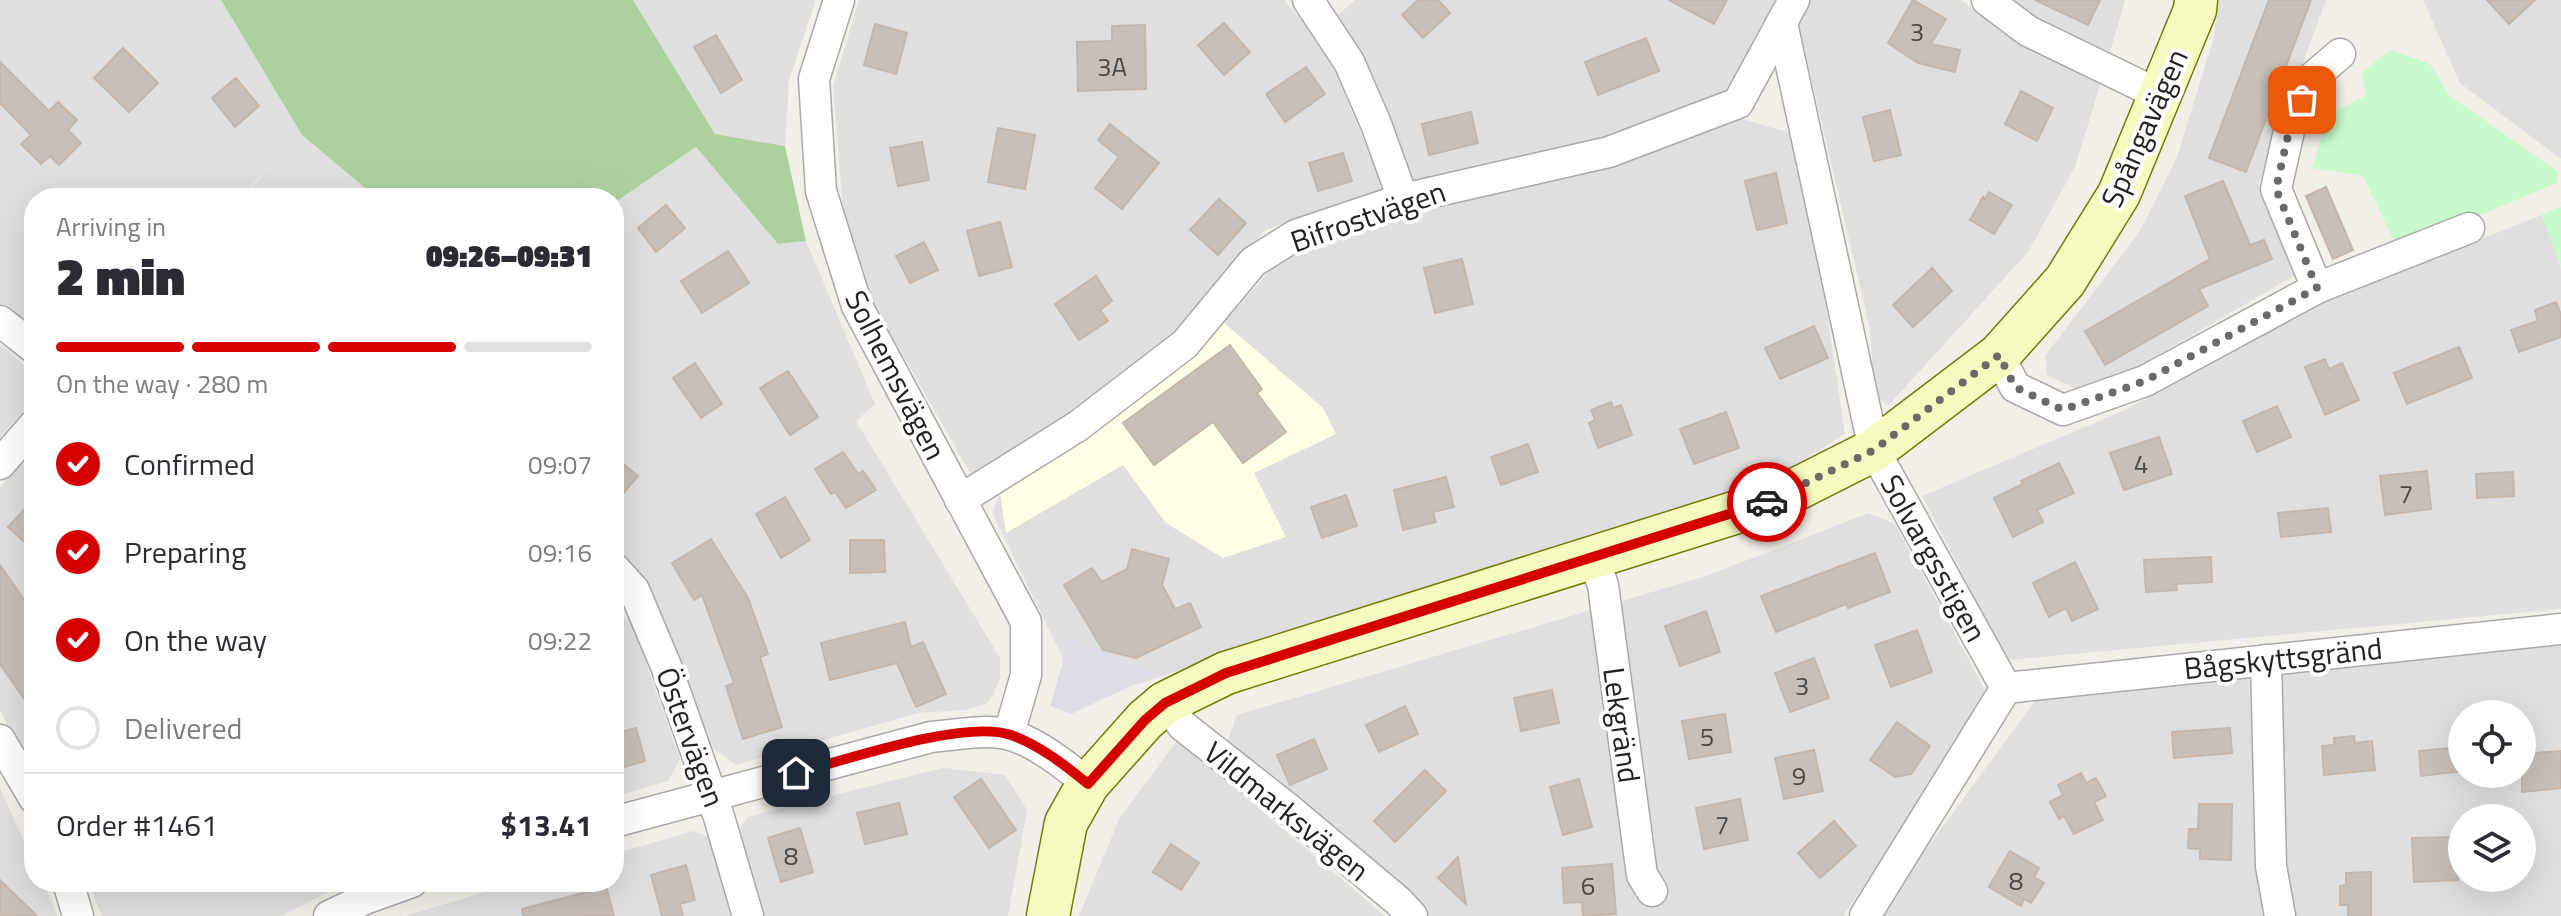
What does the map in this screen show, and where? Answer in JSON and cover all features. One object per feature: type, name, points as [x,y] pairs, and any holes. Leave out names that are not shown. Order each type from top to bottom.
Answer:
[{"type":"street","name":"Solhemsvägen","points":[[839,0],[814,79],[821,191],[857,306],[1026,622],[1026,675],[1009,734]]},
{"type":"street","points":[[1987,0],[2028,31],[2160,95]]},
{"type":"street","name":"Spångavägen","points":[[1048,916],[1066,823],[1088,784],[1145,720],[1165,703],[1226,673],[1775,500],[1874,450],[1999,355],[2065,281],[2119,194],[2195,10],[2196,0]]},
{"type":"street","points":[[1314,2],[1349,62],[1403,199]]},
{"type":"street","name":"Bifrostvägen","points":[[960,500],[1078,426],[1185,344],[1253,262],[1296,235],[1403,199],[1609,152],[1738,103],[1788,12]]},
{"type":"street","name":"Solvargsstigen","points":[[1788,12],[1874,450],[2006,688]]},
{"type":"street","points":[[2317,288],[2276,189],[2291,122],[2313,77],[2340,54]]},
{"type":"street","points":[[1999,355],[2015,387],[2063,410],[2145,381],[2317,288],[2469,228]]},
{"type":"street","points":[[0,321],[24,340]]},
{"type":"street","points":[[0,464],[24,436]]},
{"type":"street","name":"Lekgränd","points":[[1593,558],[1603,585],[1642,875],[1652,891]]},
{"type":"street","name":"Östervägen","points":[[624,579],[634,590],[656,641],[711,794],[748,916]]},
{"type":"street","name":"Bågskyttsgränd","points":[[2006,688],[2561,629]]},
{"type":"street","points":[[2266,660],[2271,866],[2280,916]]},
{"type":"street","points":[[1865,916],[2006,688]]},
{"type":"street","name":"Vildmarksvägen","points":[[1165,703],[1183,726],[1298,817],[1412,916]]},
{"type":"street","points":[[624,819],[931,737],[981,733],[1009,734],[1059,760],[1088,784]]},
{"type":"street","points":[[0,740],[24,781]]},
{"type":"street","points":[[71,892],[78,916]]},
{"type":"street","points":[[329,916],[384,892]]},
{"type":"shaded area","points":[[0,0],[221,0],[302,135],[365,188],[252,188],[274,163],[250,188],[24,188],[24,326],[0,309]]},
{"type":"shaded area","points":[[633,0],[816,0],[789,80],[785,146],[715,134]]},
{"type":"shaded area","points":[[859,0],[1284,0],[1324,46],[1385,190],[1265,230],[1187,326],[978,487],[866,290],[844,221],[833,86]]},
{"type":"shaded area","points":[[1355,0],[1779,0],[1731,96],[1612,140],[1420,187],[1405,182],[1336,17]]},
{"type":"shaded area","points":[[1808,0],[1961,0],[1993,25],[2101,82],[2075,167],[2028,252],[1888,406],[1874,393],[1870,329],[1798,21]]},
{"type":"shaded area","points":[[1998,0],[2125,0],[2108,59]]},
{"type":"shaded area","points":[[2219,0],[2326,0],[2258,185],[2297,274],[2105,386],[2079,391],[2047,375],[2045,356],[2140,231],[2177,157],[2214,37]]},
{"type":"shaded area","points":[[2423,0],[2561,0],[2561,159],[2460,83]]},
{"type":"shaded area","points":[[1739,118],[1801,136],[1845,434],[1782,473],[1135,685],[1064,661],[992,512],[999,496],[1220,327],[1290,248],[1355,225],[1627,163]]},
{"type":"shaded area","points":[[696,147],[778,244],[806,241],[875,404],[856,421],[1000,658],[1000,680],[988,703],[966,710],[918,713],[736,765],[711,747],[646,586],[624,562],[624,196]]},
{"type":"shaded area","points":[[2542,215],[2561,268],[2561,609],[2007,660],[1922,496],[2125,410],[2300,311]]},
{"type":"shaded area","points":[[1222,321],[1323,408],[1336,434],[1254,473],[1286,537],[1223,558],[1166,523],[1123,465],[1006,533],[1000,492]]},
{"type":"shaded area","points":[[0,344],[24,365],[24,410],[0,437]]},
{"type":"shaded area","points":[[24,461],[24,755],[0,710],[0,487]]},
{"type":"shaded area","points":[[1869,513],[1895,524],[1991,701],[1843,916],[1422,916],[1226,745],[1237,715],[1706,576]]},
{"type":"shaded area","points":[[624,616],[633,626],[680,759],[668,781],[624,794]]},
{"type":"shaded area","points":[[1070,638],[1157,674],[1071,714],[1050,706]]},
{"type":"shaded area","points":[[2561,644],[2561,916],[2287,916],[2280,671]]},
{"type":"shaded area","points":[[2249,678],[2263,916],[1877,916],[2041,693]]},
{"type":"shaded area","points":[[1179,738],[1385,916],[1079,916],[1120,817]]},
{"type":"shaded area","points":[[943,768],[1005,775],[1027,810],[1008,916],[760,916],[737,835],[747,817]]},
{"type":"shaded area","points":[[0,788],[24,841],[24,892],[47,892],[58,916],[0,916]]},
{"type":"shaded area","points":[[693,831],[716,840],[738,916],[405,916],[485,892],[624,892],[624,851]]},
{"type":"shaded area","points":[[92,892],[328,892],[281,916],[102,916]]},
{"type":"green space","points":[[221,0],[633,0],[715,134],[785,146],[806,241],[778,244],[696,147],[624,196],[624,188],[365,188],[302,135]]},
{"type":"green space","points":[[2391,50],[2430,64],[2449,95],[2557,171],[2557,183],[2398,249],[2363,176],[2312,168],[2328,116],[2366,95],[2362,72]]},
{"type":"green space","points":[[2561,206],[2561,268],[2542,215]]},
{"type":"building","points":[[1418,0],[1438,0],[1450,13],[1423,38],[1402,15]]},
{"type":"building","points":[[1669,0],[1727,0],[1714,24]]},
{"type":"building","points":[[1913,0],[1946,19],[1931,44],[1960,50],[1955,72],[1918,63],[1888,43]]},
{"type":"building","points":[[2035,0],[2100,0],[2088,25]]},
{"type":"building","points":[[2269,0],[2311,0],[2246,172],[2209,158]]},
{"type":"building","points":[[2487,0],[2535,0],[2509,24]]},
{"type":"building","points":[[1224,23],[1250,52],[1224,75],[1198,45]]},
{"type":"building","points":[[875,24],[907,33],[896,74],[864,65]]},
{"type":"building","points":[[1145,25],[1146,89],[1078,91],[1077,42],[1112,41],[1112,26]]},
{"type":"building","points":[[716,35],[742,80],[721,93],[694,47]]},
{"type":"building","points":[[1646,38],[1659,71],[1598,95],[1585,62]]},
{"type":"building","points":[[123,48],[158,83],[129,112],[94,78]]},
{"type":"building","points":[[0,62],[49,111],[58,102],[77,120],[68,130],[81,143],[59,165],[50,156],[41,164],[21,144],[31,135],[0,103]]},
{"type":"building","points":[[1306,67],[1325,94],[1285,122],[1266,94]]},
{"type":"building","points":[[236,78],[259,106],[235,127],[212,98]]},
{"type":"building","points":[[2021,91],[2053,108],[2037,141],[2005,124]]},
{"type":"building","points":[[1890,110],[1901,155],[1874,161],[1863,117]]},
{"type":"building","points":[[1471,112],[1478,143],[1429,155],[1422,124]]},
{"type":"building","points":[[1110,124],[1159,163],[1122,209],[1095,188],[1119,157],[1098,140]]},
{"type":"building","points":[[998,128],[1035,135],[1025,189],[988,182]]},
{"type":"building","points":[[922,142],[929,180],[898,186],[890,148]]},
{"type":"building","points":[[1343,153],[1352,181],[1318,191],[1309,163]]},
{"type":"building","points":[[1776,173],[1787,223],[1757,230],[1745,181]]},
{"type":"building","points":[[2223,181],[2250,245],[2264,240],[2272,259],[2199,289],[2208,306],[2105,365],[2085,331],[2210,259],[2185,196]]},
{"type":"building","points":[[2326,187],[2353,250],[2333,259],[2306,196]]},
{"type":"building","points":[[1989,192],[2012,205],[1994,234],[1970,220]]},
{"type":"building","points":[[1219,199],[1246,223],[1218,255],[1190,230]]},
{"type":"building","points":[[666,205],[685,228],[656,252],[638,228]]},
{"type":"building","points":[[1000,222],[1012,267],[979,276],[967,231]]},
{"type":"building","points":[[924,242],[938,270],[910,283],[896,256]]},
{"type":"building","points":[[728,251],[749,283],[702,313],[681,281]]},
{"type":"building","points":[[1462,259],[1473,304],[1435,313],[1424,268]]},
{"type":"building","points":[[1932,268],[1952,291],[1913,327],[1893,305]]},
{"type":"building","points":[[1096,276],[1112,301],[1100,310],[1108,321],[1079,340],[1055,304]]},
{"type":"building","points":[[2556,302],[2561,315],[2561,337],[2519,352],[2511,330],[2538,321],[2535,310]]},
{"type":"building","points":[[1814,326],[1828,358],[1780,379],[1765,348]]},
{"type":"building","points":[[1230,345],[1262,389],[1257,393],[1286,432],[1243,463],[1213,422],[1154,465],[1123,423]]},
{"type":"building","points":[[2459,347],[2472,378],[2407,404],[2394,373]]},
{"type":"building","points":[[2325,359],[2329,369],[2342,363],[2359,400],[2325,415],[2305,367]]},
{"type":"building","points":[[695,363],[722,404],[701,418],[673,378]]},
{"type":"building","points":[[788,371],[818,417],[790,435],[760,388]]},
{"type":"building","points":[[1611,402],[1613,408],[1621,405],[1632,435],[1598,448],[1589,423],[1595,420],[1591,410]]},
{"type":"building","points":[[2277,406],[2291,437],[2257,452],[2243,421]]},
{"type":"building","points":[[1726,412],[1739,448],[1694,464],[1680,429]]},
{"type":"building","points":[[2159,437],[2172,474],[2124,490],[2110,453]]},
{"type":"building","points":[[1528,444],[1538,472],[1501,485],[1491,457]]},
{"type":"building","points":[[843,452],[858,474],[863,471],[876,490],[846,508],[835,492],[831,494],[815,469]]},
{"type":"building","points":[[2059,463],[2074,493],[2037,510],[2043,522],[2013,537],[1994,498]]},
{"type":"building","points":[[624,464],[638,476],[624,492]]},
{"type":"building","points":[[2427,471],[2431,509],[2385,515],[2380,476]]},
{"type":"building","points":[[2513,472],[2514,496],[2477,498],[2476,474]]},
{"type":"building","points":[[1446,477],[1454,507],[1433,512],[1436,522],[1403,530],[1394,490]]},
{"type":"building","points":[[1346,495],[1357,526],[1322,538],[1311,507]]},
{"type":"building","points":[[785,497],[810,540],[781,558],[756,514]]},
{"type":"building","points":[[2328,508],[2331,532],[2281,537],[2278,513]]},
{"type":"building","points":[[24,510],[24,542],[8,527]]},
{"type":"building","points":[[711,539],[748,598],[768,654],[760,657],[782,727],[743,739],[726,686],[734,683],[702,595],[694,600],[672,563]]},
{"type":"building","points":[[850,540],[884,540],[885,572],[850,573]]},
{"type":"building","points":[[1132,549],[1169,559],[1162,585],[1175,609],[1190,603],[1201,627],[1136,658],[1103,650],[1064,585],[1092,568],[1102,582],[1127,569]]},
{"type":"building","points":[[1875,553],[1890,592],[1848,608],[1846,604],[1776,632],[1761,596]]},
{"type":"building","points":[[2211,557],[2212,582],[2176,584],[2177,590],[2146,592],[2144,560]]},
{"type":"building","points":[[2075,562],[2098,609],[2072,621],[2066,608],[2049,617],[2033,583]]},
{"type":"building","points":[[0,565],[24,600],[24,699],[0,664]]},
{"type":"building","points":[[1706,611],[1720,652],[1680,666],[1665,626]]},
{"type":"building","points":[[905,622],[911,647],[923,642],[946,694],[916,707],[897,663],[830,680],[821,643]]},
{"type":"building","points":[[1917,630],[1932,672],[1891,687],[1875,645]]},
{"type":"building","points":[[1814,658],[1829,698],[1790,712],[1775,673]]},
{"type":"building","points":[[1552,690],[1559,723],[1521,731],[1514,698]]},
{"type":"building","points":[[1405,706],[1418,734],[1379,752],[1366,725]]},
{"type":"building","points":[[1725,714],[1731,752],[1689,759],[1682,721]]},
{"type":"building","points":[[1897,722],[1930,746],[1911,774],[1895,777],[1870,760]]},
{"type":"building","points":[[636,728],[645,761],[624,767],[624,731]]},
{"type":"building","points":[[2230,728],[2232,753],[2174,758],[2172,732]]},
{"type":"building","points":[[2354,736],[2355,743],[2372,741],[2375,770],[2324,775],[2322,746],[2334,745],[2334,738]]},
{"type":"building","points":[[1314,739],[1327,769],[1290,785],[1277,755]]},
{"type":"building","points":[[2448,748],[2448,773],[2421,776],[2419,751]]},
{"type":"building","points":[[1814,750],[1823,791],[1784,799],[1775,758]]},
{"type":"building","points":[[2561,751],[2561,788],[2522,792],[2522,788],[2536,788],[2536,753]]},
{"type":"building","points":[[1425,770],[1446,791],[1395,842],[1374,821]]},
{"type":"building","points":[[2081,773],[2086,783],[2096,778],[2106,796],[2094,802],[2103,820],[2074,834],[2064,816],[2059,819],[2050,802],[2063,795],[2058,785]]},
{"type":"building","points":[[981,779],[1016,830],[989,848],[954,797]]},
{"type":"building","points":[[1579,779],[1592,827],[1563,835],[1550,787]]},
{"type":"building","points":[[1740,799],[1748,840],[1704,849],[1696,808]]},
{"type":"building","points":[[899,803],[907,834],[865,844],[857,813]]},
{"type":"building","points":[[2199,804],[2232,804],[2231,860],[2200,859],[2200,849],[2188,848],[2189,829],[2198,829]]},
{"type":"building","points":[[1834,821],[1856,846],[1820,878],[1798,853]]},
{"type":"building","points":[[800,828],[813,872],[781,882],[768,838]]},
{"type":"building","points":[[2448,837],[2448,880],[2414,882],[2412,838]]},
{"type":"building","points":[[1171,844],[1199,863],[1181,890],[1153,872]]},
{"type":"building","points":[[2010,851],[2039,868],[2034,877],[2044,883],[2031,903],[2024,899],[2021,906],[1989,887]]},
{"type":"building","points":[[1458,857],[1466,904],[1438,878]]},
{"type":"building","points":[[1612,864],[1616,914],[1583,916],[1582,902],[1564,903],[1562,868]]},
{"type":"building","points":[[686,865],[695,900],[680,904],[683,916],[662,916],[651,875]]},
{"type":"building","points":[[2371,872],[2371,916],[2348,916],[2348,905],[2340,905],[2340,886],[2346,885],[2346,873]]},
{"type":"building","points":[[0,880],[37,916],[0,916]]},
{"type":"building","points":[[587,892],[607,892],[614,916],[523,916],[522,909]]},
{"type":"way so far","points":[[1767,502],[1874,450],[1999,355],[2015,387],[2063,410],[2145,381],[2317,288],[2276,189],[2291,122],[2302,100]]},
{"type":"route","points":[[796,773],[931,737],[1009,734],[1059,760],[1088,784],[1145,720],[1165,703],[1226,673],[1767,502]]}]
